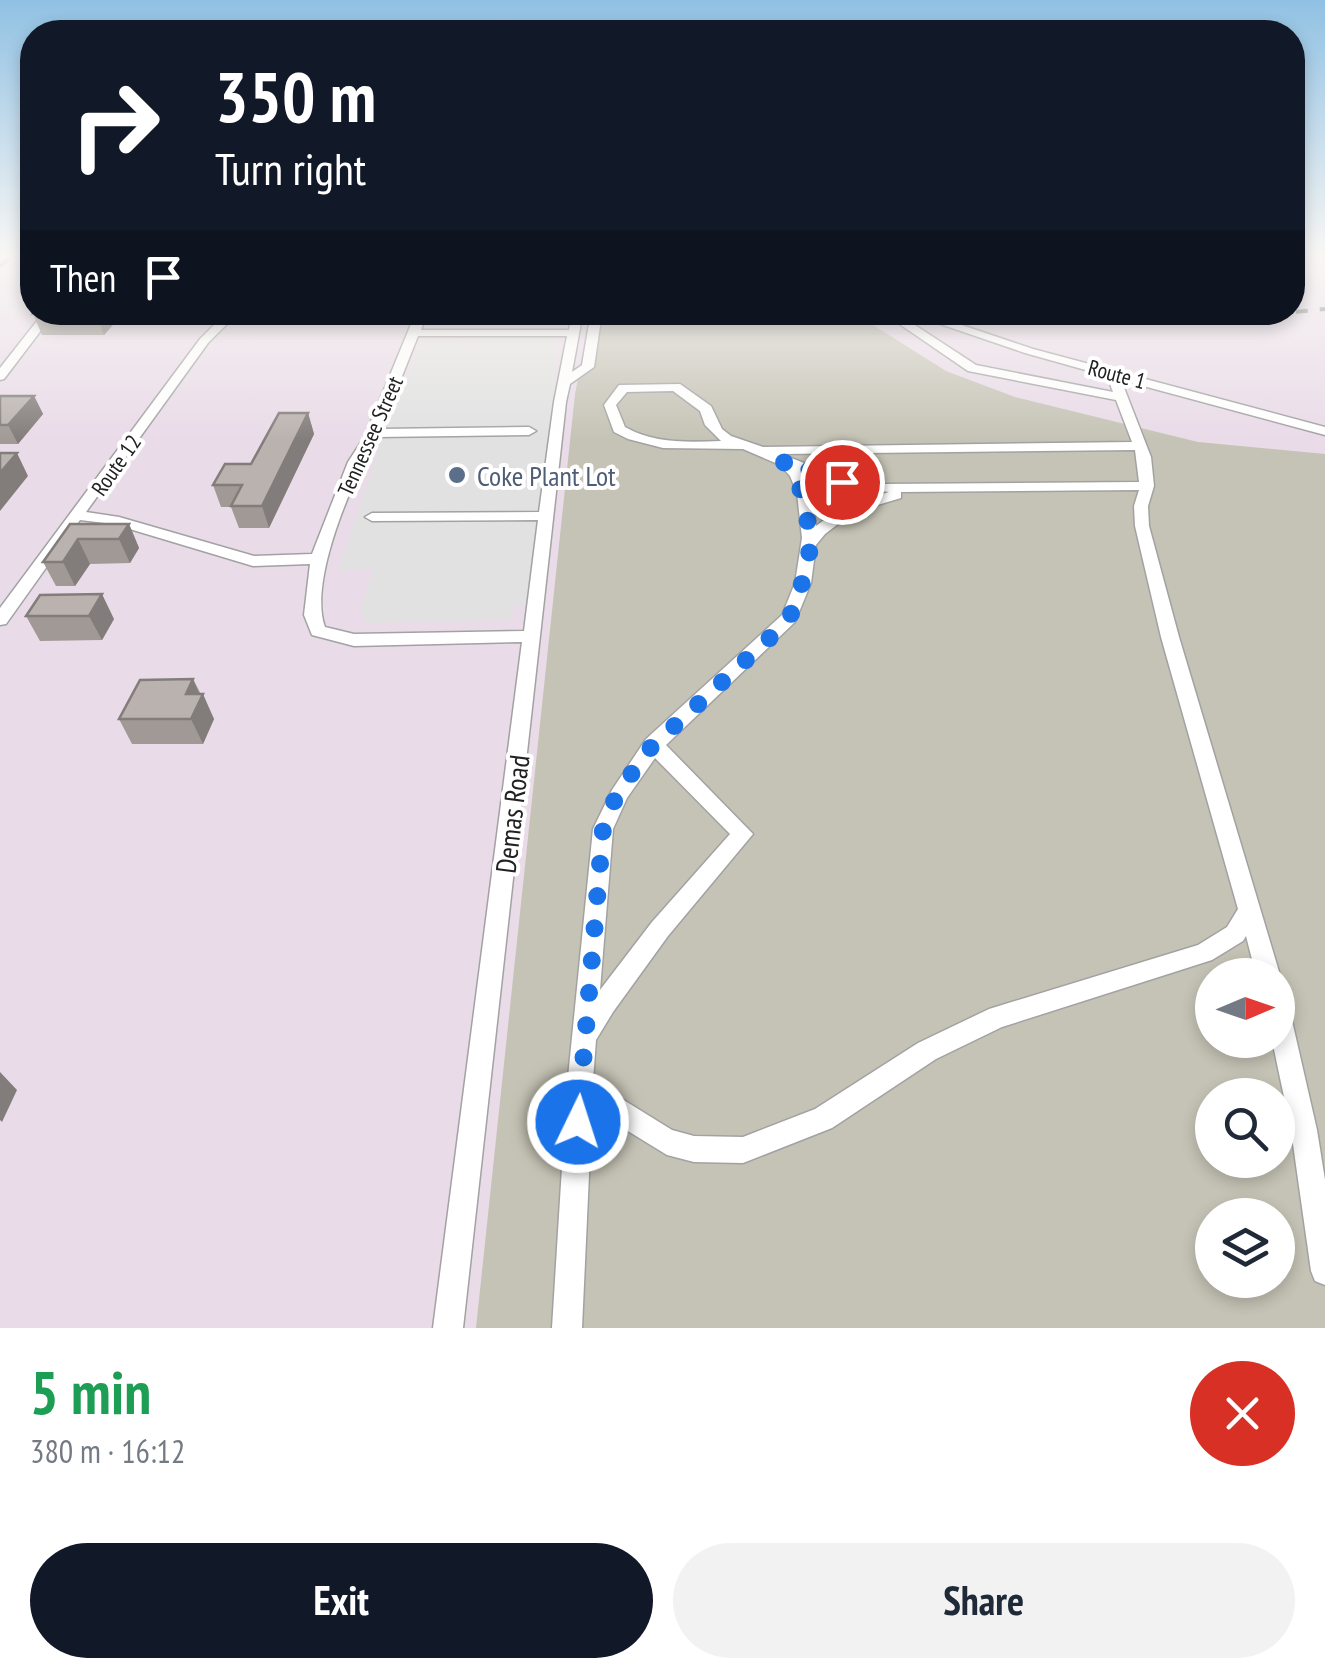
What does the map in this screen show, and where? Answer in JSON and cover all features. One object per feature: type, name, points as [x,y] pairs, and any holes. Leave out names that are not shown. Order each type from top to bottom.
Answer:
[{"type":"street","points":[[0,376],[40,325]]},
{"type":"street","name":"Route 12","points":[[0,620],[80,516],[204,341],[221,325]]},
{"type":"street","name":"Tennessee Street","points":[[383,639],[354,640],[318,631],[312,615],[318,559],[417,325]]},
{"type":"street","points":[[564,382],[576,325]]},
{"type":"street","points":[[564,382],[588,367],[596,325]]},
{"type":"street","points":[[907,325],[972,368],[1122,397]]},
{"type":"street","name":"Route 1","points":[[954,325],[1325,431]]},
{"type":"street","points":[[414,333],[574,334]]},
{"type":"street","points":[[1112,372],[1140,446],[1147,486],[1141,506],[1142,526],[1263,958]]},
{"type":"street","name":"Demas Road","points":[[448,1328],[564,382]]},
{"type":"street","points":[[1140,446],[752,448],[661,444],[638,440],[615,424],[610,405],[624,388],[682,389],[706,409],[711,430],[752,448],[782,460],[842,482],[920,490],[1147,486]]},
{"type":"street","points":[[373,433],[529,431]]},
{"type":"street","points":[[566,1328],[580,1088],[603,829],[628,776],[652,744],[789,618],[800,598],[812,541],[798,478],[782,460]]},
{"type":"street","points":[[812,541],[826,522],[841,512],[920,490]]},
{"type":"street","points":[[80,516],[114,520],[253,561],[318,559]]},
{"type":"street","points":[[372,517],[548,516]]},
{"type":"street","points":[[458,638],[462,617]]},
{"type":"street","points":[[389,618],[383,639],[533,636]]},
{"type":"street","points":[[584,1040],[616,983],[645,944],[743,834],[652,744]]},
{"type":"street","points":[[580,1088],[667,1142],[694,1149],[743,1150],[823,1119],[927,1052],[997,1017],[1204,953],[1235,934],[1248,911]]},
{"type":"street","points":[[1288,1058],[1304,1130],[1325,1271]]},
{"type":"shaded area","points":[[0,317],[20,317],[20,325],[1305,325],[1305,317],[1325,317],[1325,1328],[0,1328]]},
{"type":"shaded area","points":[[448,325],[564,325],[535,329],[456,329]]},
{"type":"shaded area","points":[[873,325],[946,371],[1015,397],[1198,442],[1325,454],[1325,1328],[476,1328],[575,394],[588,326]]},
{"type":"shaded area","name":"Coke Plant Lot","points":[[421,340],[555,340],[558,360],[527,605],[513,606],[511,620],[366,623],[360,610],[373,569],[338,571]]},
{"type":"building","points":[[0,396],[34,396],[8,425],[0,425]]},
{"type":"building","points":[[279,413],[308,413],[262,506],[231,506],[242,485],[213,485],[225,464],[251,464]]},
{"type":"building","points":[[0,453],[17,453],[0,473]]},
{"type":"building","points":[[70,524],[129,524],[119,539],[78,539],[63,562],[43,562]]},
{"type":"building","points":[[102,594],[89,616],[26,616],[40,595]]},
{"type":"building","points":[[193,679],[186,694],[203,694],[191,719],[119,719],[140,680]]},
{"type":"place","name":"Coke Plant Lot","points":[[457,475]]},
{"type":"route","points":[[578,1122],[598,857],[613,803],[628,776],[661,735],[774,634],[796,608],[812,541],[798,478],[782,460],[842,482]]}]
